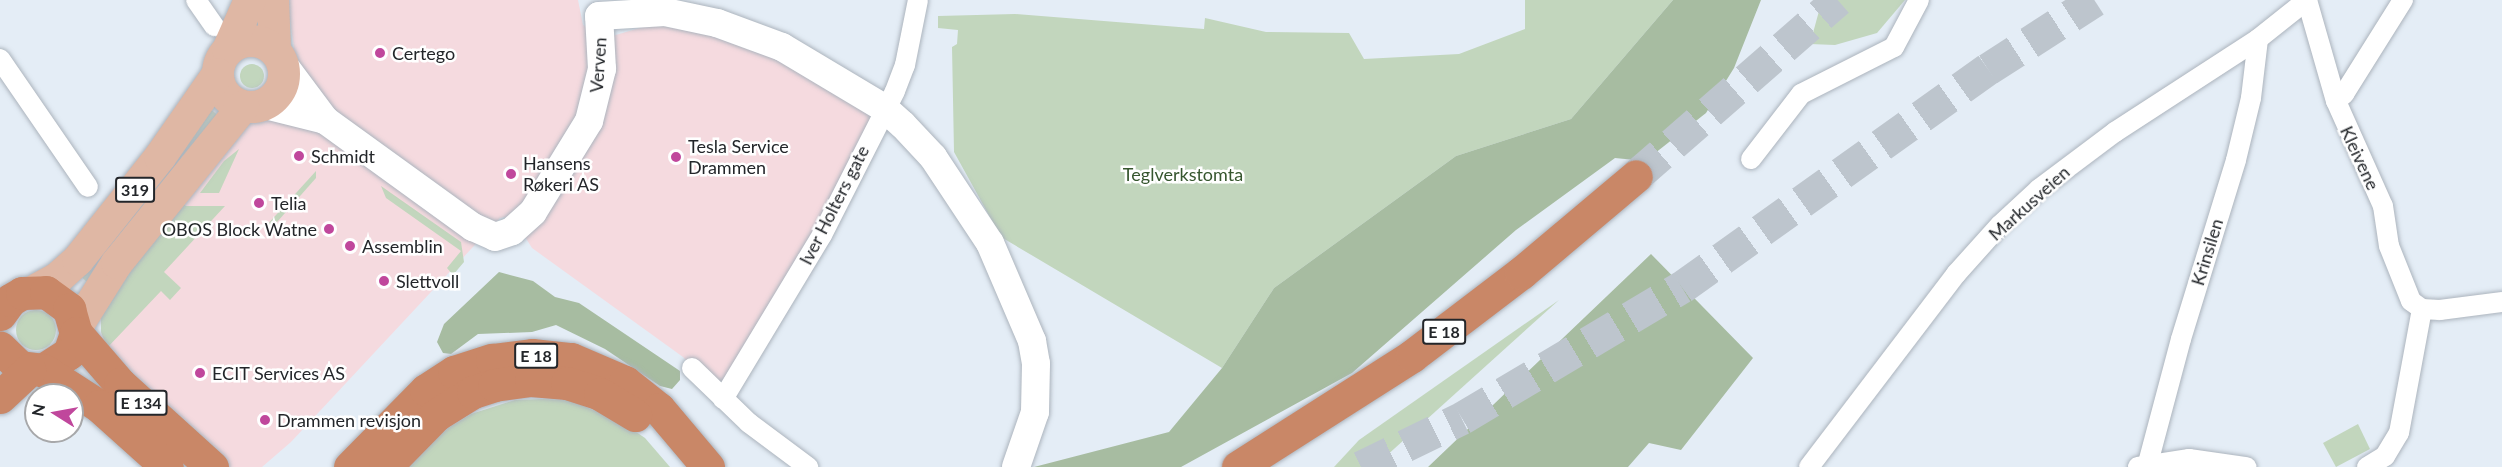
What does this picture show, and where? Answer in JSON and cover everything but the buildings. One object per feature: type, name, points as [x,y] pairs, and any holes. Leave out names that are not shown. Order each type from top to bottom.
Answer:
[{"type":"highway","name":"E 18","points":[[1238,467],[1412,356],[1521,273],[1636,176]]},
{"type":"highway","points":[[0,314],[10,300],[36,290],[63,301],[76,330],[69,353],[36,370],[0,397]]},
{"type":"highway","name":"E 134","points":[[76,330],[120,384],[212,467]]},
{"type":"highway","points":[[0,348],[12,362],[36,370]]},
{"type":"highway","name":"E 18","points":[[350,467],[426,390],[454,372],[492,360],[532,355],[581,362],[625,382],[659,410],[708,467]]},
{"type":"highway","name":"E 134","points":[[36,370],[99,406],[167,467]]},
{"type":"highway","name":"E 18","points":[[385,467],[419,429],[452,403],[494,385],[531,380],[567,383],[616,401],[648,425],[686,467]]},
{"type":"main road","name":"319","points":[[36,290],[59,277],[85,251],[160,157],[250,0]]},
{"type":"main road","name":"319","points":[[76,330],[117,263],[254,106],[283,84],[273,0]]},
{"type":"main road","points":[[254,106],[225,94],[220,50],[247,41],[257,41],[279,58]]},
{"type":"street","points":[[196,0],[220,50]]},
{"type":"street","name":"Iver Holters gate","points":[[723,399],[822,235],[900,78],[918,0]]},
{"type":"street","points":[[1751,159],[1801,94],[1894,46],[1919,0]]},
{"type":"street","name":"Markusveien","points":[[1809,467],[1956,274],[2000,225],[2039,189],[2115,132],[2258,39],[2307,0]]},
{"type":"street","name":"Kleivene","points":[[2307,0],[2336,101],[2362,164],[2383,206],[2397,270],[2411,301],[2422,309]]},
{"type":"street","points":[[2336,101],[2344,94],[2403,0]]},
{"type":"street","points":[[597,8],[646,10],[717,23],[782,48],[884,108],[919,141],[958,191],[990,243],[1032,340],[1038,393],[1035,412],[1016,467]]},
{"type":"street","name":"Verven","points":[[326,120],[473,227],[495,237],[512,231],[533,212],[589,121],[602,69],[597,8]]},
{"type":"street","name":"Krinsilen","points":[[2143,465],[2238,150],[2251,99],[2258,39]]},
{"type":"street","points":[[279,58],[326,120]]},
{"type":"street","points":[[0,59],[88,187]]},
{"type":"street","points":[[254,106],[326,120]]},
{"type":"street","points":[[2367,467],[2385,456],[2399,433],[2422,309],[2502,302]]},
{"type":"street","points":[[692,368],[723,399],[808,467]]},
{"type":"street","points":[[2143,465],[2189,459],[2211,464],[2246,467]]},
{"type":"shaded area","points":[[287,0],[578,0],[583,25],[609,37],[653,24],[674,24],[747,45],[884,108],[723,399],[683,357],[532,248],[512,216],[500,218],[291,442],[262,467],[228,467],[125,375],[102,340],[100,310],[238,134],[294,47]]},
{"type":"green space","name":"Teglverkstomta","points":[[1525,0],[1673,0],[1571,119],[1456,156],[1274,288],[1222,368],[1001,237],[954,152],[952,47],[957,44],[958,30],[938,28],[938,16],[1015,14],[1204,29],[1205,18],[1266,32],[1349,33],[1364,59],[1459,54],[1525,29]]},
{"type":"green space","points":[[1673,0],[1761,0],[1734,68],[1706,113],[1645,161],[1615,158],[1516,230],[1352,373],[1181,467],[1034,467],[1169,432],[1222,368],[1274,288],[1456,156],[1571,119]]},
{"type":"green space","points":[[1822,0],[1905,0],[1877,33],[1835,45],[1810,44]]},
{"type":"green space","points":[[252,64],[257,65],[263,71],[263,81],[257,87],[252,88],[247,87],[241,81],[240,76],[241,71],[247,65]]},
{"type":"green space","points":[[209,108],[220,117],[87,282],[78,274]]},
{"type":"green space","points":[[239,149],[219,193],[200,193],[224,161]]},
{"type":"green space","points":[[316,171],[316,178],[270,230],[266,226]]},
{"type":"green space","points":[[381,186],[461,242],[464,262],[453,275],[447,268],[461,251],[386,198]]},
{"type":"green space","points":[[179,201],[186,206],[225,206],[164,272],[181,288],[170,300],[161,291],[107,348],[101,332],[101,311]]},
{"type":"green space","points":[[1651,254],[1753,358],[1681,450],[1649,443],[1628,467],[1428,467]]},
{"type":"green space","points":[[499,272],[533,281],[555,297],[579,303],[680,371],[680,380],[672,389],[660,386],[605,349],[556,325],[532,332],[478,334],[451,354],[443,353],[437,342],[444,324]]},
{"type":"green space","points":[[1559,300],[1374,467],[1334,467],[1359,440]]},
{"type":"green space","points":[[36,310],[44,311],[50,316],[55,322],[55,338],[50,344],[44,349],[36,350],[28,349],[22,344],[17,338],[16,330],[17,322],[22,316],[28,311]]},
{"type":"green space","points":[[515,400],[569,400],[620,421],[645,438],[670,467],[406,467],[448,428],[471,414]]},
{"type":"green space","points":[[2358,424],[2370,449],[2336,467],[2323,443]]},
{"type":"tunnel","points":[[1636,176],[1838,0]]},
{"type":"tunnel","points":[[1361,467],[1462,418],[1682,287],[1988,69],[2095,0]]},
{"type":"place","name":"Certego","points":[[380,53]]},
{"type":"place","name":"Schmidt","points":[[299,156]]},
{"type":"place","name":"Tesla Service Drammen","points":[[676,157]]},
{"type":"place","name":"Hansens Røkeri AS","points":[[511,174]]},
{"type":"place","name":"Telia","points":[[259,203]]},
{"type":"place","name":"OBOS Block Watne","points":[[329,229]]},
{"type":"place","name":"Assemblin","points":[[350,246]]},
{"type":"place","name":"Slettvoll","points":[[384,281]]},
{"type":"place","name":"ECIT Services AS","points":[[200,373]]},
{"type":"place","name":"Drammen revisjon","points":[[265,420]]}]
